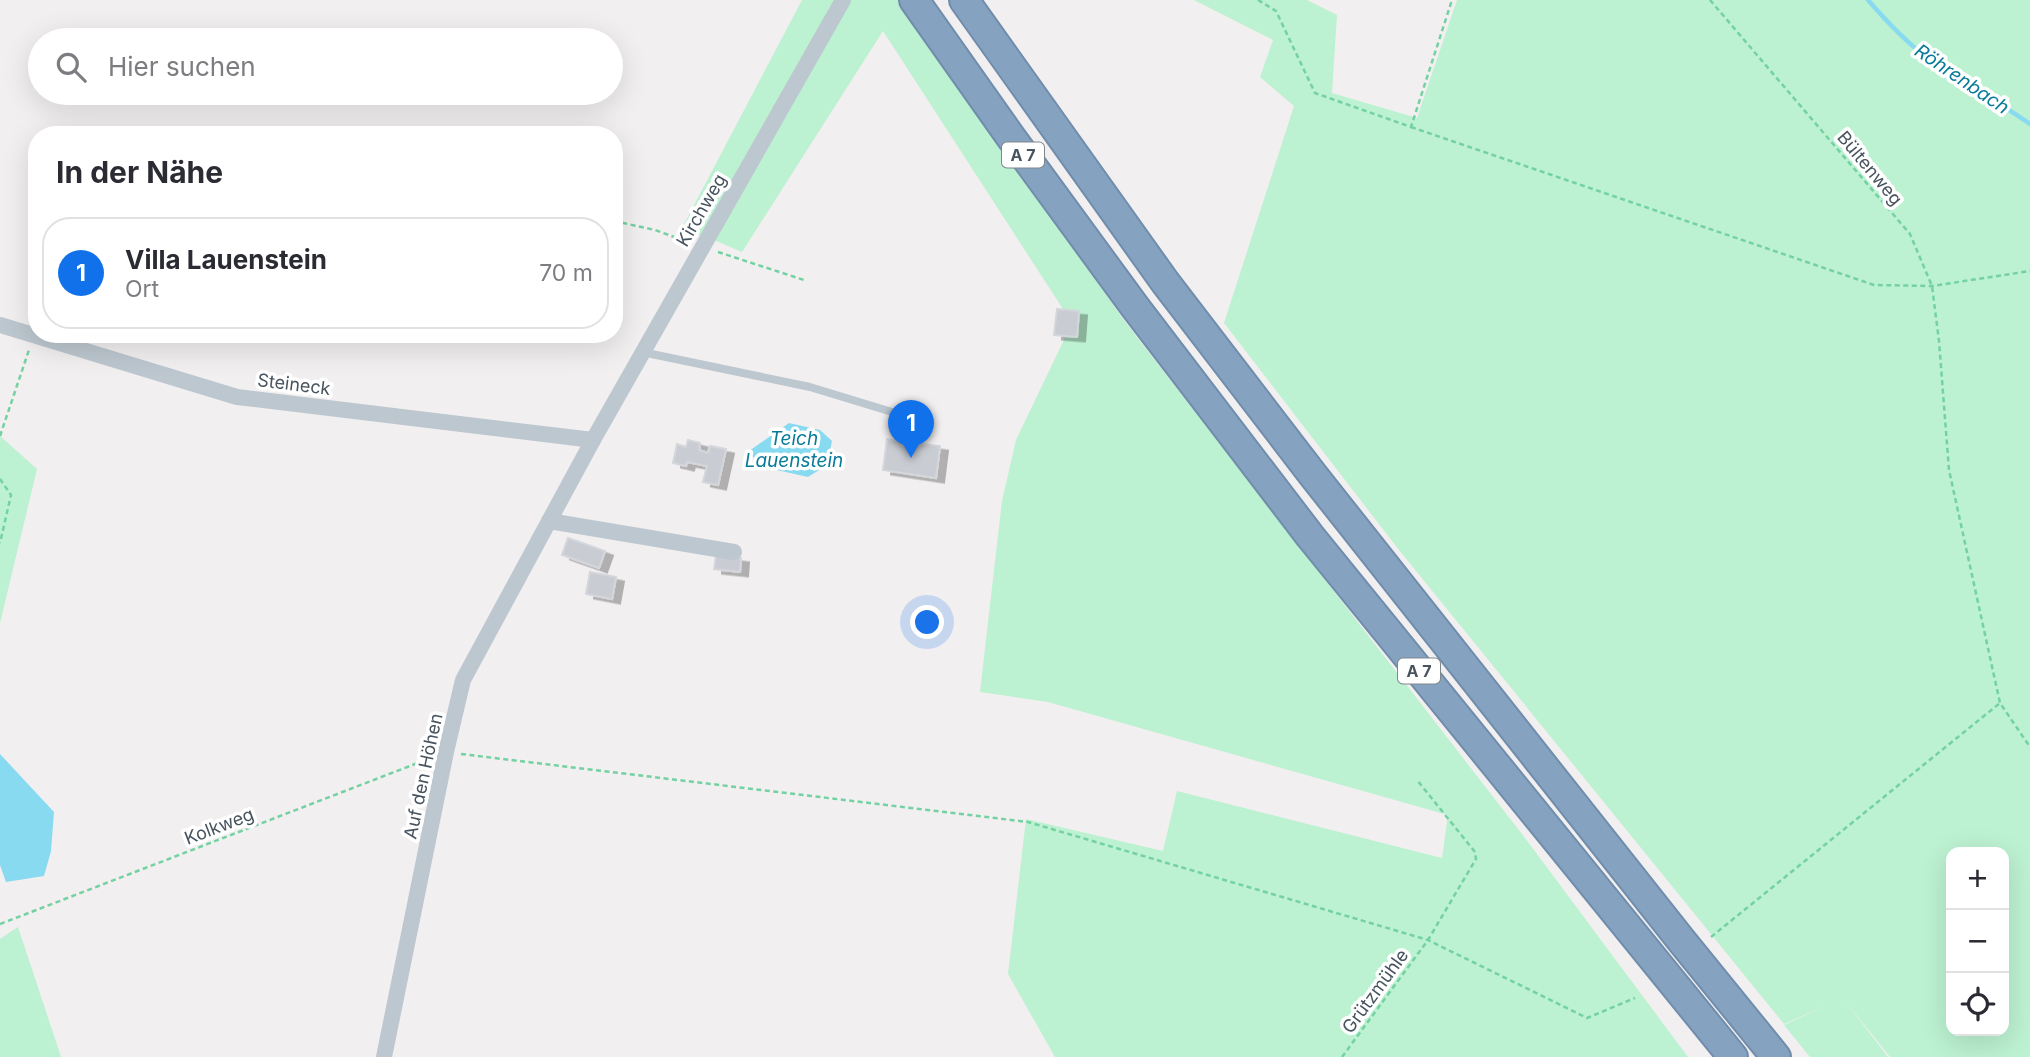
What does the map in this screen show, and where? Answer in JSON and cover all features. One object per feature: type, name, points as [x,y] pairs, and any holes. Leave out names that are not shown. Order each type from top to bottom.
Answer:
[{"type":"highway","name":"A 7","points":[[914,0],[1119,286],[1310,536],[1733,1057]]},
{"type":"highway","name":"A 7","points":[[964,0],[1165,282],[1305,464],[1776,1057]]},
{"type":"highway","points":[[1709,1029],[1718,1057]]},
{"type":"street","name":"Kirchweg","points":[[593,440],[843,0]]},
{"type":"street","name":"Steineck","points":[[0,326],[28,334]]},
{"type":"street","name":"Steineck","points":[[57,343],[237,397],[593,440]]},
{"type":"street","name":"Auf den Höhen","points":[[384,1057],[463,681],[593,440]]},
{"type":"street","points":[[549,521],[734,552]]},
{"type":"lane","points":[[642,352],[810,387],[915,419]]},
{"type":"path","points":[[1258,0],[1276,11],[1315,93],[1411,127],[1874,285],[1932,286],[2030,271]]},
{"type":"path","points":[[1411,127],[1452,0]]},
{"type":"path","name":"Bültenweg","points":[[1710,0],[1910,234],[1932,286],[1949,470],[2000,703]]},
{"type":"path","points":[[0,436],[32,343]]},
{"type":"path","points":[[0,479],[11,495],[0,543]]},
{"type":"path","points":[[1712,937],[2000,703],[2030,747]]},
{"type":"path","points":[[446,752],[1028,822],[1428,940],[1587,1018],[1634,998]]},
{"type":"path","name":"Kolkweg","points":[[0,924],[446,752]]},
{"type":"path","name":"Grützmühle","points":[[1342,1057],[1428,940],[1474,866],[1475,852],[1417,779]]},
{"type":"green space","points":[[802,0],[900,0],[1123,319],[1525,838],[1688,1057],[1055,1057],[1008,974],[1026,819],[1163,851],[1177,791],[1442,858],[1448,815],[1048,702],[980,692],[1002,501],[1016,440],[1072,323],[883,31],[742,252],[707,237],[681,230]]},
{"type":"green space","points":[[1194,0],[1307,0],[1337,15],[1332,93],[1417,118],[1457,0],[2030,0],[2030,1057],[1890,1057],[1843,998],[1888,1057],[1810,1057],[1784,1025],[1829,1004],[1784,1024],[1399,550],[1224,323],[1294,106],[1260,77],[1273,40]]},
{"type":"green space","points":[[0,436],[37,469],[0,623]]},
{"type":"green space","points":[[18,927],[61,1057],[0,1057],[0,939]]},
{"type":"water","name":"Teich Lauenstein","points":[[789,423],[820,430],[832,441],[827,465],[808,477],[759,466],[749,451]]},
{"type":"water","points":[[0,754],[54,812],[51,851],[44,876],[6,882],[0,865]]},
{"type":"building","points":[[1057,309],[1079,311],[1077,337],[1054,335]]},
{"type":"building","points":[[887,439],[940,446],[936,478],[883,470]]},
{"type":"building","points":[[688,440],[700,443],[699,450],[708,453],[710,446],[726,449],[718,485],[703,482],[707,466],[687,462],[686,466],[673,463],[677,444],[686,447]]},
{"type":"building","points":[[568,538],[605,551],[599,568],[562,555]]},
{"type":"building","points":[[716,555],[741,558],[740,572],[714,569]]},
{"type":"building","points":[[590,572],[616,577],[612,599],[586,594]]},
{"type":"waterway","name":"Röhrenbach","points":[[1868,0],[1913,47],[2030,124]]},
{"type":"place","name":"Villa Lauenstein","points":[[911,458]]}]
